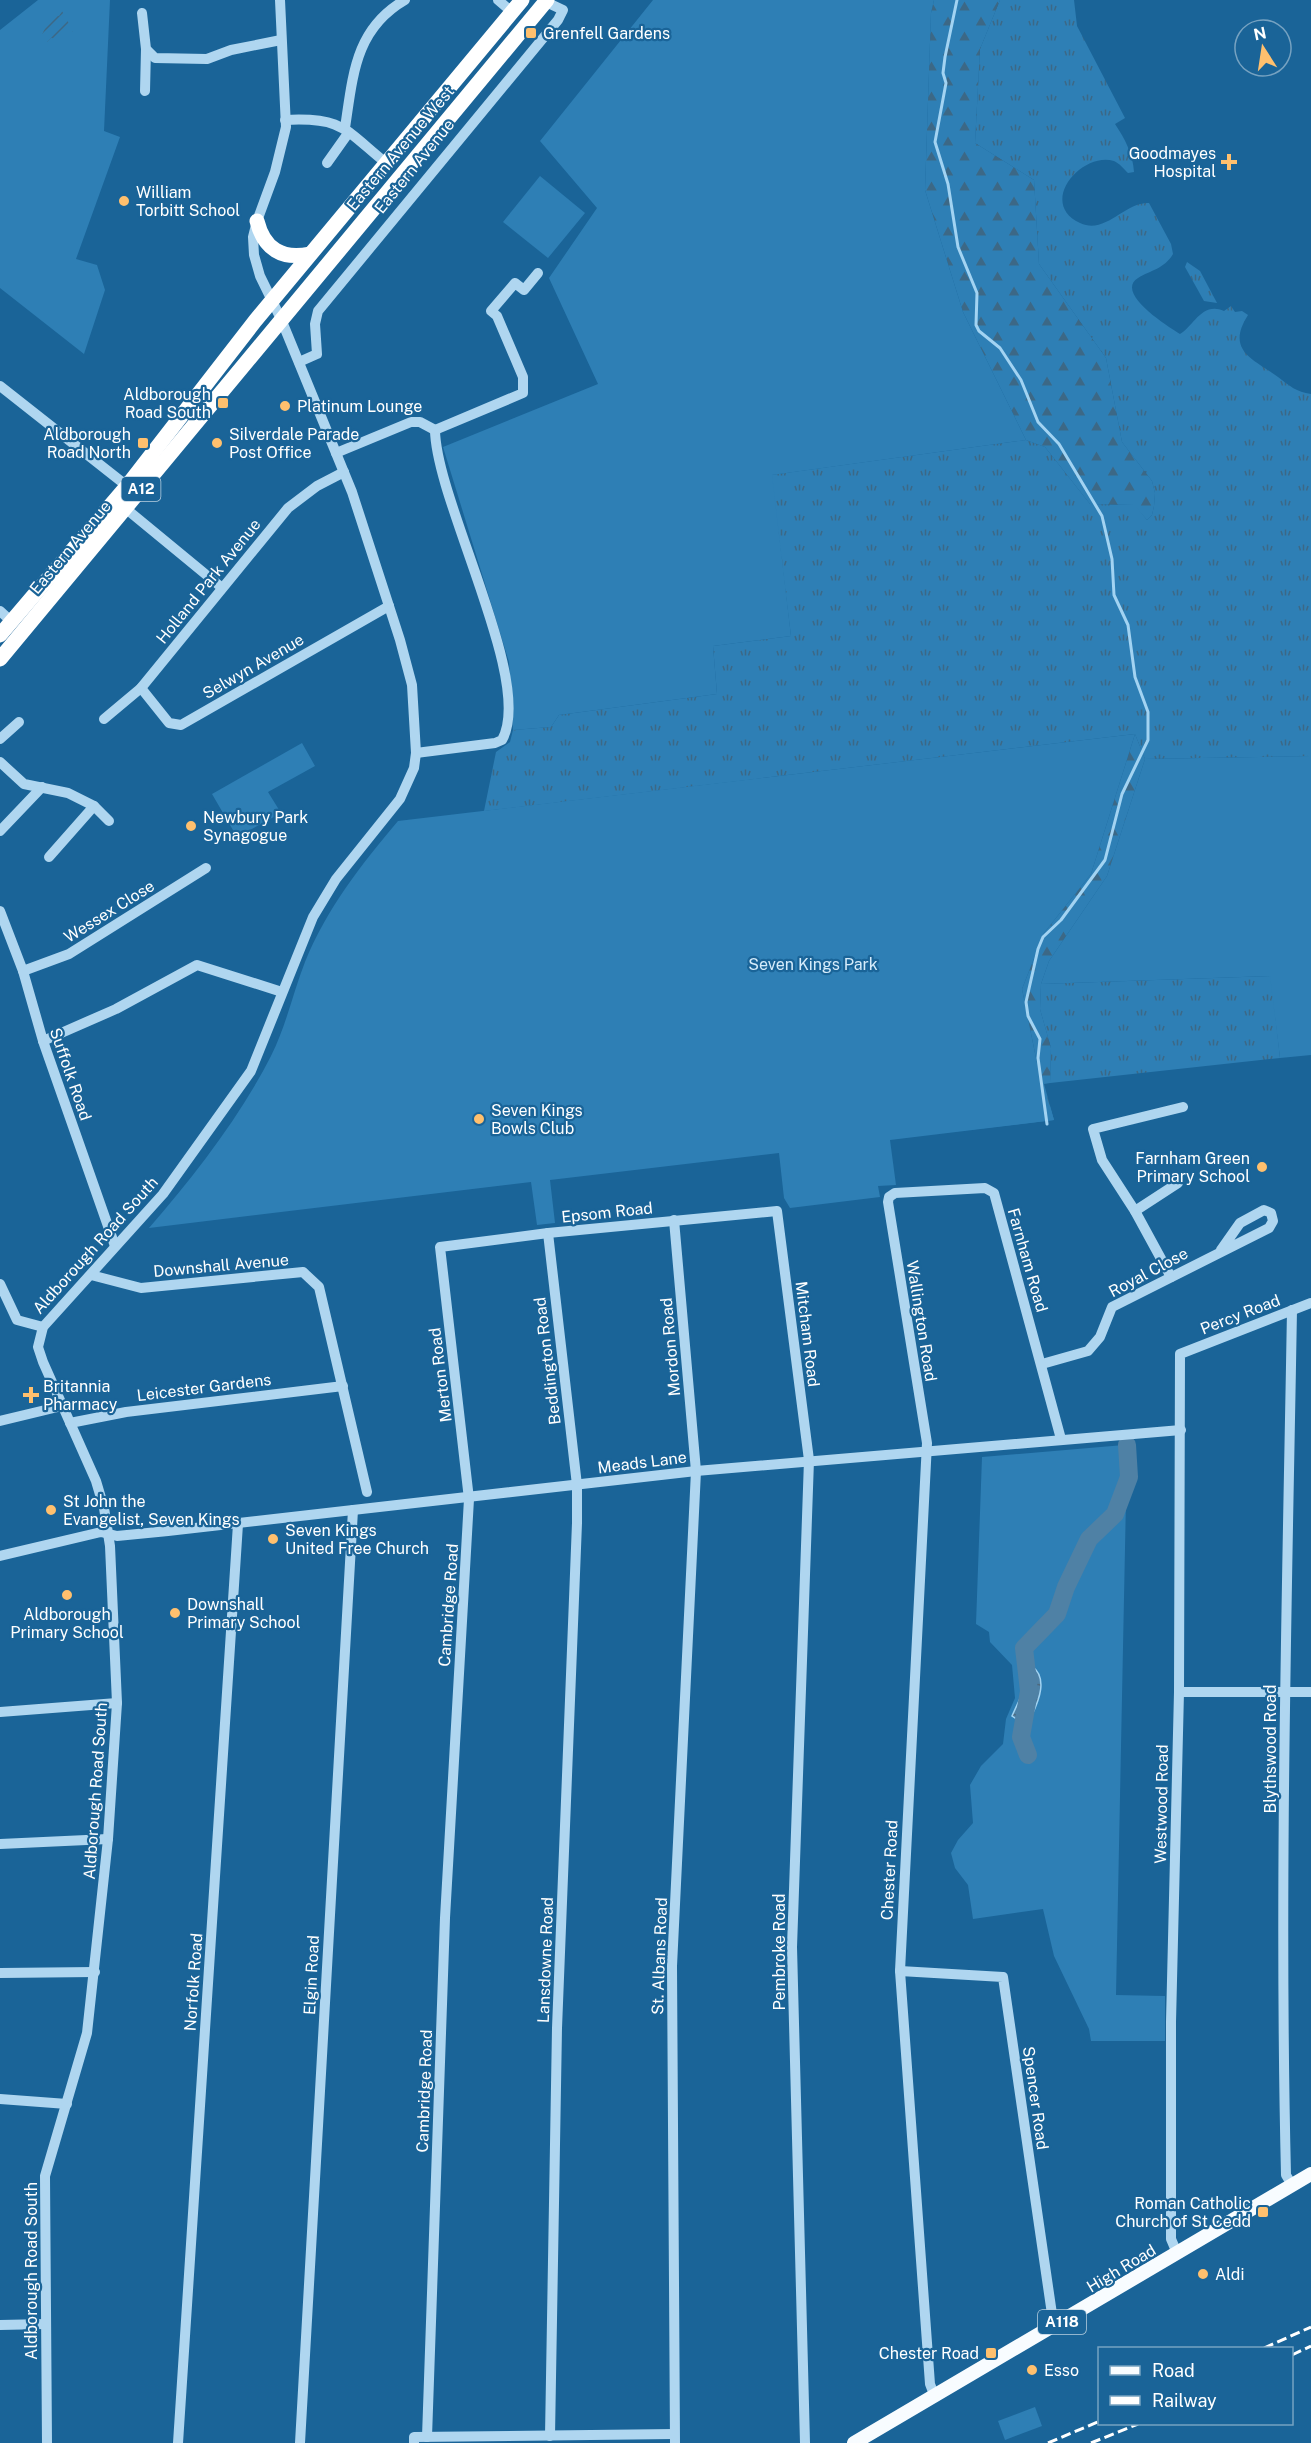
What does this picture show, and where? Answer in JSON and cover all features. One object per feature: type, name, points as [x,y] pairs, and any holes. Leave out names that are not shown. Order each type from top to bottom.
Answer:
[{"type":"highway","name":"Eastern Avenue West","points":[[281,319],[546,1]]},
{"type":"highway","name":"Eastern Avenue West","points":[[271,302],[517,6]]},
{"type":"highway","points":[[257,221],[260,235],[269,247],[282,254],[296,257],[310,254]]},
{"type":"highway","name":"Eastern Avenue","points":[[0,635],[127,486],[271,302]]},
{"type":"highway","name":"Eastern Avenue","points":[[0,659],[281,319]]},
{"type":"main road","name":"High Road","points":[[854,2443],[1311,2174]]},
{"type":"street","name":"Aldborough Road South","points":[[47,2443],[45,2176],[84,2045],[95,1972],[108,1839],[117,1703],[109,1534],[96,1481],[38,1347],[42,1327],[162,1194],[251,1071],[313,917],[336,879],[400,799],[414,768],[416,753],[412,685],[389,606],[344,472],[281,319],[271,302],[254,255],[253,237],[275,172],[285,120],[280,0]]},
{"type":"street","points":[[327,162],[347,130],[359,49],[367,34],[382,17],[405,0]]},
{"type":"street","points":[[498,0],[517,6]]},
{"type":"street","name":"Eastern Avenue","points":[[299,362],[317,354],[315,324],[318,311],[558,20],[563,10],[546,1]]},
{"type":"street","points":[[142,13],[146,50],[146,91]]},
{"type":"street","points":[[146,50],[155,58],[207,59],[231,50],[281,40]]},
{"type":"street","points":[[285,120],[331,121],[347,130],[386,163]]},
{"type":"street","points":[[435,430],[523,393],[521,371],[497,316],[491,311],[515,283],[524,290],[538,273]]},
{"type":"street","points":[[0,386],[127,486]]},
{"type":"street","points":[[336,453],[411,422],[420,422],[435,430]]},
{"type":"street","points":[[416,753],[495,743],[502,740],[508,725],[503,664],[444,473],[435,430]]},
{"type":"street","name":"Holland Park Avenue","points":[[104,719],[141,688],[221,587],[288,508],[317,486],[344,472]]},
{"type":"street","points":[[125,508],[221,587]]},
{"type":"street","name":"Selwyn Avenue","points":[[141,688],[169,723],[181,725],[389,606]]},
{"type":"street","points":[[0,611],[12,622]]},
{"type":"street","points":[[0,739],[19,722]]},
{"type":"street","points":[[0,762],[24,784],[68,793],[94,806],[109,821]]},
{"type":"street","points":[[0,831],[42,787]]},
{"type":"street","points":[[49,857],[94,806]]},
{"type":"street","name":"Wessex Close","points":[[23,971],[69,954],[206,868]]},
{"type":"street","name":"Suffolk Road","points":[[0,911],[23,971],[43,1041],[115,1246]]},
{"type":"street","points":[[43,1041],[116,1009],[197,965],[282,992]]},
{"type":"street","points":[[1171,1277],[1135,1211],[1102,1160],[1093,1129],[1183,1107]]},
{"type":"street","points":[[1135,1211],[1178,1183]]},
{"type":"street","name":"Farnham Road","points":[[889,1197],[895,1193],[991,1189],[1042,1364],[1061,1439]]},
{"type":"street","name":"Wallington Road","points":[[889,1197],[926,1451]]},
{"type":"street","name":"Royal Close","points":[[1042,1364],[1088,1351],[1100,1337],[1112,1306],[1269,1228],[1273,1221],[1271,1213],[1264,1210],[1240,1223],[1221,1250]]},
{"type":"street","name":"Epsom Road","points":[[440,1247],[548,1233],[777,1211]]},
{"type":"street","name":"Mitcham Road","points":[[777,1211],[809,1461]]},
{"type":"street","name":"Mordon Road","points":[[674,1220],[696,1471]]},
{"type":"street","name":"Beddington Road","points":[[548,1233],[577,1485]]},
{"type":"street","name":"Merton Road","points":[[440,1247],[469,1499]]},
{"type":"street","name":"Downshall Avenue","points":[[91,1275],[141,1288],[303,1272],[319,1287],[367,1492]]},
{"type":"street","points":[[2,1290],[17,1320],[42,1327]]},
{"type":"street","name":"Percy Road","points":[[1180,1354],[1311,1303]]},
{"type":"street","name":"Blythswood Road","points":[[1292,1310],[1285,1691],[1286,2175],[1292,2185]]},
{"type":"street","name":"Westwood Road","points":[[1177,2253],[1171,2239],[1171,2022],[1179,1692],[1180,1354]]},
{"type":"street","name":"Leicester Gardens","points":[[70,1423],[126,1412],[342,1386]]},
{"type":"street","points":[[0,1421],[62,1406]]},
{"type":"street","name":"Meads Lane","points":[[0,1556],[101,1532],[117,1536],[469,1499],[696,1471],[1181,1430]]},
{"type":"street","name":"Chester Road","points":[[926,1451],[900,1971],[930,2384],[935,2397]]},
{"type":"street","name":"Pembroke Road","points":[[805,2443],[792,1947],[809,1461]]},
{"type":"street","name":"St. Albans Road","points":[[675,2439],[672,1966],[696,1471]]},
{"type":"street","name":"Lansdowne Road","points":[[550,2436],[557,2028],[577,1485]]},
{"type":"street","name":"Cambridge Road","points":[[427,2437],[445,1918],[469,1499]]},
{"type":"street","name":"Elgin Road","points":[[300,2443],[353,1510]]},
{"type":"street","name":"Norfolk Road","points":[[178,2443],[238,1524]]},
{"type":"street","points":[[1179,1692],[1311,1692]]},
{"type":"street","points":[[0,1712],[117,1703]]},
{"type":"street","points":[[0,1844],[108,1839]]},
{"type":"street","name":"Spencer Road","points":[[900,1971],[1003,1977],[1052,2314],[1057,2325]]},
{"type":"street","points":[[0,1973],[95,1972]]},
{"type":"street","points":[[0,2099],[66,2104]]},
{"type":"street","points":[[0,2325],[46,2324]]},
{"type":"street","points":[[414,2443],[414,2437],[550,2436],[675,2439]]},
{"type":"green space","points":[[38,0],[110,0],[104,131],[120,137],[76,259],[97,265],[105,290],[84,354],[0,288],[0,30]]},
{"type":"green space","points":[[653,0],[934,0],[931,13],[925,190],[963,312],[1026,440],[772,475],[791,636],[713,646],[717,694],[559,715],[551,727],[513,730],[509,662],[443,447],[598,384],[549,278],[597,208],[540,141]]},
{"type":"green space","points":[[934,0],[1000,0],[980,49],[975,143],[1034,180],[1039,264],[1106,358],[1122,442],[1152,481],[1155,493],[1154,506],[1152,515],[1147,520],[1134,505],[1090,504],[1045,447],[1026,440],[963,312],[925,190],[931,13]]},
{"type":"green space","points":[[1000,0],[1074,0],[1077,26],[1125,118],[1115,124],[1128,147],[1134,172],[1128,173],[1114,161],[1102,160],[1078,171],[1063,192],[1063,203],[1068,214],[1080,223],[1089,226],[1098,225],[1131,207],[1149,203],[1171,244],[1173,254],[1166,263],[1138,278],[1132,284],[1133,292],[1138,300],[1146,309],[1180,334],[1210,309],[1224,311],[1231,306],[1235,312],[1242,311],[1248,315],[1240,337],[1245,353],[1293,388],[1311,394],[1311,756],[1145,759],[1135,734],[484,811],[496,752],[510,742],[513,730],[551,727],[559,715],[717,694],[713,646],[791,636],[771,475],[1026,440],[1045,447],[1090,504],[1135,505],[1147,520],[1152,515],[1155,493],[1152,481],[1122,442],[1106,358],[1039,264],[1034,180],[975,143],[980,49]]},
{"type":"green space","points":[[62,11],[73,31],[58,39],[51,38],[47,42],[40,39],[52,13],[59,16]]},
{"type":"green space","points":[[540,176],[585,213],[548,258],[503,222]]},
{"type":"green space","points":[[1187,262],[1200,271],[1217,303],[1204,301],[1185,267]]},
{"type":"green space","points":[[1135,734],[1145,759],[1107,876],[1049,961],[1041,984],[1040,1009],[1051,1048],[1050,1083],[1044,1084],[1054,1120],[942,1133],[945,1126],[1037,1063],[1022,989],[1044,933],[1091,874]]},
{"type":"green space","name":"Seven Kings Park","points":[[1135,734],[1091,874],[1044,933],[1022,989],[1037,1063],[1054,1120],[890,1140],[896,1185],[878,1186],[880,1197],[790,1208],[784,1198],[779,1153],[550,1180],[555,1223],[537,1225],[531,1182],[149,1228],[183,1188],[231,1124],[259,1079],[276,1045],[305,962],[324,923],[358,871],[398,821]]},
{"type":"green space","points":[[302,743],[315,766],[268,792],[281,813],[237,837],[212,794]]},
{"type":"green space","points":[[1311,756],[1311,1055],[1280,1058],[1270,976],[1041,984],[1049,961],[1107,876],[1145,759]]},
{"type":"green space","points":[[1271,976],[1280,1058],[1050,1083],[1051,1048],[1040,1009],[1041,984]]},
{"type":"green space","points":[[1124,1445],[1126,1499],[1116,1995],[1165,1996],[1165,2041],[1091,2041],[1089,2029],[1054,1956],[1043,1909],[973,1919],[968,1885],[955,1868],[951,1853],[958,1840],[973,1823],[970,1785],[981,1766],[1003,1744],[1006,1719],[1015,1698],[1012,1665],[990,1642],[989,1632],[976,1624],[982,1457]]},
{"type":"green space","points":[[1035,2407],[1042,2426],[1005,2440],[998,2421]]},
{"type":"water","points":[[1032,1666],[1040,1677],[1041,1689],[1032,1715],[1018,1720],[1012,1716],[1023,1692],[1022,1669]]},
{"type":"waterway","points":[[957,0],[945,57],[943,73],[946,83],[935,142],[948,184],[958,247],[977,293],[976,325],[979,331],[1000,348],[1021,380],[1038,422],[1059,444],[1102,516],[1112,559],[1114,595],[1128,625],[1135,677],[1148,712],[1148,740],[1122,794],[1105,860],[1061,920],[1043,937],[1038,949],[1026,1002],[1028,1016],[1040,1039],[1038,1058],[1047,1124]]},
{"type":"waterway","points":[[1028,1755],[1021,1737],[1029,1691],[1024,1648],[1057,1614],[1066,1587],[1089,1539],[1115,1514],[1129,1477],[1127,1445]]},
{"type":"railway","points":[[1266,2347],[1311,2327]]},
{"type":"railway","points":[[1293,2355],[1311,2346]]},
{"type":"railway","points":[[1048,2443],[1098,2422]]},
{"type":"railway","points":[[1091,2443],[1136,2425]]},
{"type":"place","name":"Grenfell Gardens","points":[[531,33]]},
{"type":"place","name":"Goodmayes Hospital","points":[[1229,162]]},
{"type":"place","name":"William Torbitt School","points":[[124,201]]},
{"type":"place","name":"Aldborough Road South","points":[[223,403]]},
{"type":"place","name":"Platinum Lounge","points":[[285,406]]},
{"type":"place","name":"Aldborough Road North","points":[[143,443]]},
{"type":"place","name":"Silverdale Parade Post Office","points":[[217,443]]},
{"type":"place","name":"Newbury Park Synagogue","points":[[191,826]]},
{"type":"place","name":"Seven Kings Bowls Club","points":[[479,1119]]},
{"type":"place","name":"Farnham Green Primary School","points":[[1262,1167]]},
{"type":"place","name":"Britannia Pharmacy","points":[[31,1395]]},
{"type":"place","name":"St John the Evangelist, Seven Kings","points":[[51,1510]]},
{"type":"place","name":"Seven Kings United Free Church","points":[[273,1539]]},
{"type":"place","name":"Aldborough Primary School","points":[[67,1595]]},
{"type":"place","name":"Downshall Primary School","points":[[175,1613]]},
{"type":"place","name":"Roman Catholic Church of St Cedd","points":[[1263,2212]]},
{"type":"place","name":"Aldi","points":[[1203,2274]]},
{"type":"place","name":"Chester Road","points":[[991,2353]]},
{"type":"place","name":"Esso","points":[[1032,2370]]}]
